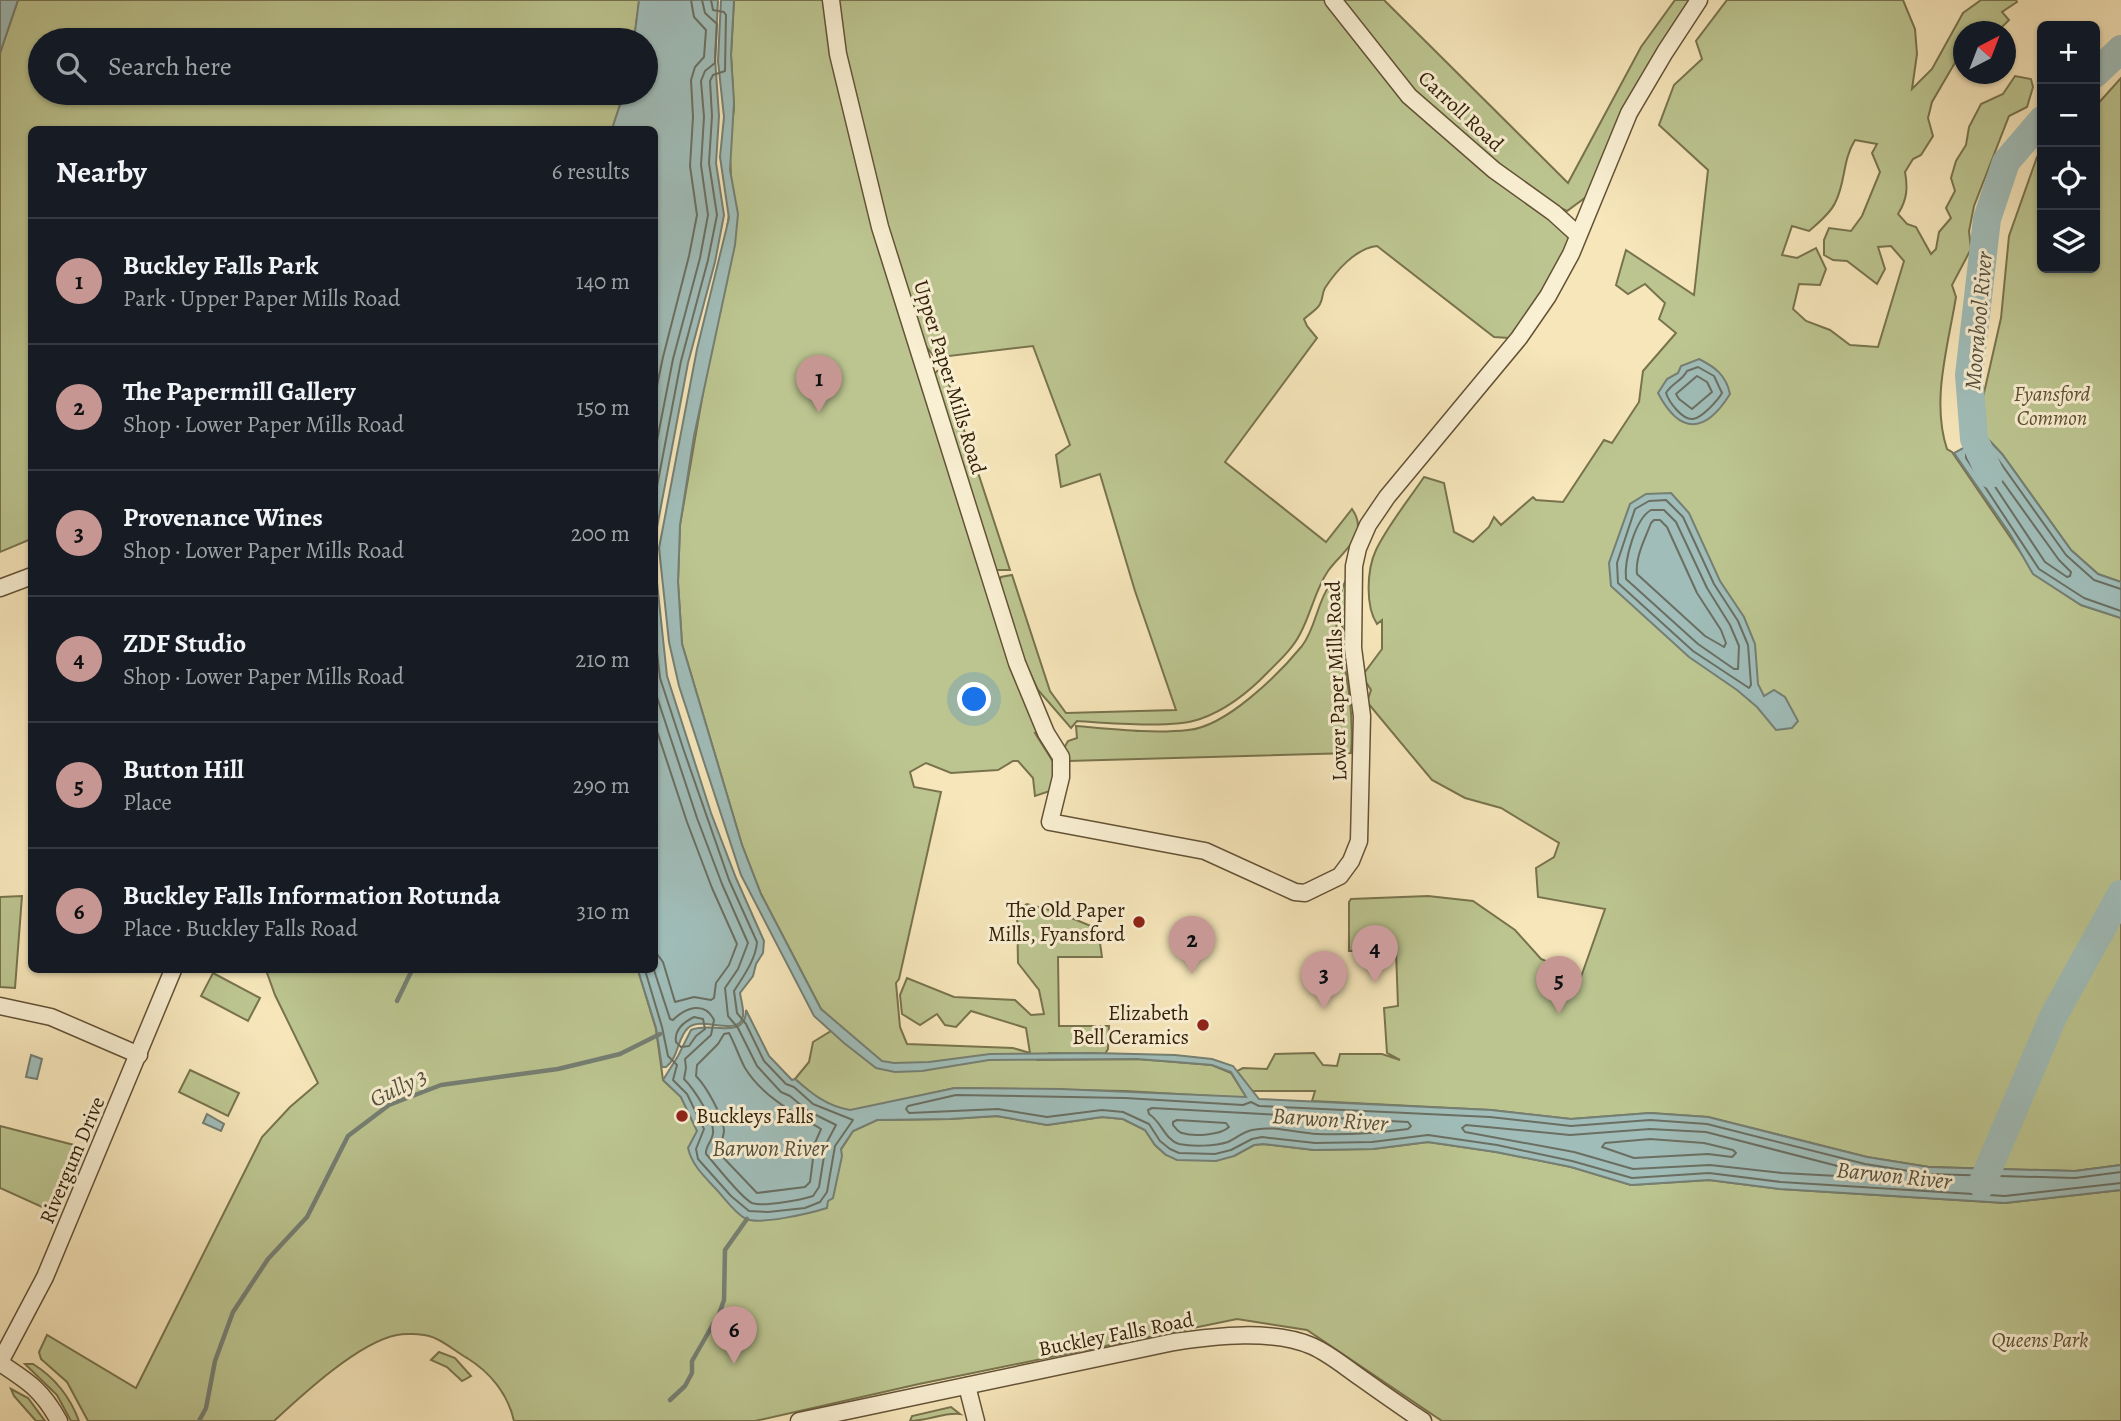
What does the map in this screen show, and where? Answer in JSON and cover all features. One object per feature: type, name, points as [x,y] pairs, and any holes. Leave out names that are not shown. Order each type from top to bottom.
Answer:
[{"type":"street","name":"Upper Paper Mills Road","points":[[831,0],[838,54],[880,227],[1017,663],[1046,733],[1061,757]]},
{"type":"street","name":"Carroll Road","points":[[1333,0],[1409,96],[1494,170],[1555,213],[1577,234]]},
{"type":"street","name":"Lower Paper Mills Road","points":[[1061,757],[1061,776],[1050,822],[1205,851],[1288,890],[1306,893],[1340,876],[1352,861],[1359,841],[1362,716],[1353,648],[1353,603],[1354,566],[1367,525],[1387,497],[1527,328],[1548,296],[1571,254],[1629,113],[1699,0]]},
{"type":"street","points":[[0,588],[28,578]]},
{"type":"street","name":"Rivergum Drive","points":[[0,1362],[46,1278],[172,973]]},
{"type":"street","points":[[0,1006],[51,1017],[139,1055]]},
{"type":"street","name":"Buckley Falls Road","points":[[799,1421],[1208,1337],[1265,1337],[1311,1346],[1423,1421]]},
{"type":"street","points":[[0,1362],[35,1387],[46,1398],[59,1421]]},
{"type":"street","points":[[967,1386],[976,1421]]},
{"type":"green space","points":[[18,0],[639,0],[636,28],[28,28],[28,105],[620,105],[613,126],[28,126],[28,540],[0,552],[0,53]]},
{"type":"green space","points":[[734,0],[830,0],[861,150],[1041,732],[1035,733],[1057,768],[1050,791],[1035,796],[1033,778],[1018,761],[998,770],[951,773],[926,763],[910,772],[914,787],[941,792],[896,983],[900,1027],[907,1044],[1013,1048],[1030,1053],[1026,1028],[971,1011],[956,1027],[945,1025],[937,1014],[920,1025],[902,1014],[900,995],[907,978],[954,997],[1015,1000],[1031,1015],[1044,1014],[1039,990],[1018,963],[1017,909],[1027,904],[1057,912],[1098,929],[1102,957],[1058,957],[1059,1026],[1109,1026],[1108,1049],[1105,1054],[1049,1053],[1039,1060],[1137,1059],[1212,1065],[1231,1073],[1247,1098],[1125,1091],[955,1088],[845,1112],[817,1098],[795,1079],[809,1062],[813,1042],[839,1026],[821,1009],[761,894],[742,845],[682,644],[678,582],[680,525],[708,364],[732,193],[729,139],[734,109],[731,55]]},
{"type":"green space","points":[[835,0],[1384,0],[1568,183],[1641,47],[1675,0],[1698,0],[1590,194],[1567,211],[1535,193],[1509,173],[1575,230],[1545,286],[1509,338],[1494,337],[1377,246],[1362,251],[1341,268],[1325,288],[1319,306],[1304,319],[1317,338],[1225,462],[1326,542],[1352,509],[1357,519],[1356,536],[1324,578],[1304,626],[1286,654],[1246,693],[1219,711],[1200,719],[1157,725],[1077,721],[1071,728],[1038,690],[1027,667],[998,583],[1001,577],[1012,575],[1050,691],[1066,713],[1176,710],[1135,591],[1100,474],[1061,487],[1056,455],[1070,445],[1033,346],[940,357],[941,362],[923,343],[883,217],[859,124]]},
{"type":"green space","points":[[1727,0],[1903,0],[1915,29],[1917,54],[1912,89],[1932,69],[1953,31],[1953,66],[1932,102],[1928,118],[1933,136],[1921,155],[1913,159],[1905,172],[1906,194],[1898,214],[1907,224],[1916,227],[1931,254],[1936,249],[1939,232],[1951,218],[1946,208],[1955,191],[1951,178],[1956,161],[1966,145],[1969,127],[1981,104],[2003,94],[2010,84],[2016,84],[2016,76],[2031,79],[2033,87],[2027,107],[2009,116],[1974,206],[1969,231],[1971,249],[1952,285],[1956,297],[1942,373],[1942,431],[1947,449],[1952,452],[2036,575],[2081,605],[2121,618],[2121,1165],[2075,1171],[1929,1167],[1867,1157],[1708,1117],[1650,1113],[1571,1119],[1491,1110],[1312,1101],[1315,1091],[1252,1091],[1237,1071],[1243,1068],[1267,1069],[1275,1054],[1314,1053],[1323,1065],[1337,1066],[1340,1054],[1382,1054],[1400,1060],[1387,1053],[1384,1008],[1398,1006],[1396,951],[1349,951],[1351,899],[1428,896],[1473,901],[1515,930],[1541,959],[1581,977],[1605,909],[1538,897],[1536,868],[1554,857],[1559,843],[1501,808],[1465,798],[1432,780],[1367,702],[1371,690],[1362,676],[1382,649],[1382,620],[1377,624],[1373,616],[1369,598],[1369,577],[1376,550],[1424,477],[1444,483],[1454,532],[1473,542],[1489,527],[1494,517],[1501,525],[1533,497],[1536,500],[1563,502],[1604,440],[1612,443],[1639,402],[1643,371],[1676,333],[1659,319],[1665,303],[1645,284],[1628,294],[1616,285],[1626,250],[1694,295],[1708,170],[1659,125],[1674,85],[1702,59],[1696,41]],"holes":[[[1855,140],[1877,144],[1872,153],[1880,172],[1862,216],[1851,231],[1829,228],[1824,240],[1824,255],[1833,260],[1847,261],[1877,284],[1885,269],[1878,247],[1891,246],[1904,261],[1878,347],[1850,345],[1830,330],[1806,321],[1793,309],[1799,284],[1820,285],[1826,269],[1816,248],[1797,258],[1782,255],[1792,226],[1809,231],[1833,207]]]},
{"type":"green space","points":[[1981,0],[2016,0],[2017,2],[2002,12],[2009,20],[1959,21],[1963,13]]},
{"type":"green space","name":"Fyansford Common","points":[[2121,78],[2121,582],[2098,574],[2071,550],[2002,454],[1985,436],[1981,406],[2001,318],[2009,236],[2037,157],[2037,273],[2100,273],[2100,101]]},
{"type":"green space","points":[[944,369],[1010,570],[997,570],[993,567],[934,375]]},
{"type":"green space","points":[[1346,580],[1346,641],[1340,610],[1341,594]]},
{"type":"green space","points":[[1331,583],[1350,698],[1351,753],[1068,761],[1064,748],[1068,741],[1077,738],[1076,726],[1175,731],[1203,727],[1219,720],[1266,684],[1302,646]]},
{"type":"green space","points":[[22,896],[15,988],[0,987],[0,897]]},
{"type":"green space","points":[[213,973],[260,998],[248,1021],[201,996]]},
{"type":"green space","name":"Queens Park","points":[[267,973],[639,973],[656,1029],[663,1080],[681,1097],[697,1130],[830,1184],[840,1151],[853,1131],[877,1120],[997,1116],[1047,1125],[1102,1117],[1123,1119],[1145,1130],[1166,1155],[1234,1156],[1254,1145],[1263,1144],[1314,1150],[1373,1149],[1428,1142],[1571,1167],[1631,1185],[1709,1180],[1780,1189],[2005,1203],[2121,1190],[2121,1421],[1442,1421],[1307,1330],[1237,1319],[919,1384],[755,1421],[514,1421],[503,1393],[483,1370],[439,1340],[426,1335],[409,1334],[382,1340],[349,1358],[274,1421],[88,1421],[67,1382],[41,1359],[39,1352],[47,1335],[136,1388],[262,1137],[290,1107],[318,1083]]},
{"type":"green space","points":[[190,1070],[239,1093],[228,1116],[179,1092]]},
{"type":"green space","points":[[0,1126],[78,1146],[53,1212],[0,1188]]},
{"type":"green space","points":[[439,1352],[455,1358],[471,1376],[462,1381],[447,1367],[431,1360]]},
{"type":"green space","points":[[25,1364],[33,1364],[41,1369],[61,1388],[79,1421],[71,1421],[57,1395]]},
{"type":"green space","points":[[11,1389],[28,1398],[45,1421],[36,1421]]},
{"type":"green space","points":[[951,1407],[960,1414],[910,1421],[912,1416]]},
{"type":"water","points":[[0,0],[18,0],[0,53]]},
{"type":"water","points":[[639,0],[718,0],[715,58],[719,116],[716,163],[724,215],[715,262],[688,363],[658,522],[658,126],[613,126],[620,105],[658,105],[658,28],[636,28]]},
{"type":"water","name":"Barwon River","points":[[721,0],[734,0],[731,55],[734,102],[730,170],[738,214],[735,245],[694,436],[680,525],[678,582],[682,644],[742,845],[761,894],[821,1009],[882,1061],[929,1062],[990,1054],[1175,1055],[1212,1059],[1233,1066],[1259,1099],[1491,1110],[1571,1119],[1650,1113],[1708,1117],[1867,1157],[1929,1167],[2075,1171],[2121,1165],[2121,1190],[2005,1203],[1780,1189],[1709,1180],[1631,1185],[1571,1167],[1428,1142],[1373,1149],[1314,1150],[1263,1144],[1254,1145],[1234,1156],[1216,1161],[1177,1160],[1155,1145],[1145,1130],[1123,1119],[1102,1117],[1047,1125],[997,1116],[877,1120],[853,1131],[841,1149],[842,1156],[833,1198],[828,1201],[827,1208],[763,1221],[746,1219],[737,1213],[692,1160],[688,1148],[697,1131],[681,1097],[663,1080],[691,1030],[708,1027],[734,1028],[744,1019],[746,1010],[769,1056],[792,1080],[795,1079],[827,1102],[850,1110],[955,1088],[1061,1089],[1246,1097],[1231,1072],[1212,1065],[1176,1062],[1137,1059],[989,1060],[922,1071],[895,1072],[876,1068],[814,1016],[741,875],[679,686],[669,642],[659,548],[697,349],[729,218],[720,157],[724,117],[718,61]]},
{"type":"water","points":[[1699,359],[1719,372],[1730,394],[1711,417],[1693,424],[1675,416],[1658,393],[1667,379],[1678,373],[1681,366]]},
{"type":"water","points":[[1985,436],[2002,454],[2071,550],[2098,574],[2121,582],[2121,618],[2081,605],[2033,574],[2010,534],[1954,453]]},
{"type":"water","points":[[1671,493],[1689,513],[1720,581],[1744,617],[1755,644],[1758,684],[1764,696],[1774,690],[1785,697],[1798,721],[1792,728],[1776,730],[1757,707],[1689,657],[1611,586],[1609,563],[1630,504],[1646,494]]},
{"type":"water","points":[[658,592],[667,676],[711,813],[764,941],[763,953],[753,976],[740,993],[743,1016],[740,1022],[728,1026],[702,1024],[688,1028],[666,1067],[662,1067],[656,1028],[639,973],[658,973]]},
{"type":"water","points":[[31,1055],[42,1059],[37,1079],[26,1077]]},
{"type":"water","points":[[207,1114],[224,1124],[221,1131],[203,1123]]},
{"type":"waterway","name":"Moorabool River","points":[[2100,69],[2121,49]]},
{"type":"waterway","name":"Moorabool River","points":[[1990,474],[1974,439],[1969,375],[1987,219],[2006,162],[2037,126]]},
{"type":"waterway","points":[[1982,1184],[2053,1017],[2121,894]]},
{"type":"waterway","points":[[397,1001],[411,973]]},
{"type":"waterway","name":"Gully 3","points":[[199,1421],[206,1408],[215,1361],[233,1312],[268,1259],[307,1217],[348,1136],[389,1105],[441,1085],[558,1069],[620,1054],[660,1034]]},
{"type":"waterway","points":[[670,1400],[685,1386],[692,1373],[692,1361],[719,1314],[724,1300],[725,1250],[747,1219]]},
{"type":"place","name":"Buckley Falls Park","points":[[819,413]]},
{"type":"place","name":"The Old Paper Mills, Fyansford","points":[[1139,922]]},
{"type":"place","name":"The Papermill Gallery","points":[[1192,974]]},
{"type":"place","name":"ZDF Studio","points":[[1375,983]]},
{"type":"place","name":"Provenance Wines","points":[[1324,1009]]},
{"type":"place","name":"Button Hill","points":[[1559,1014]]},
{"type":"place","name":"Elizabeth Bell Ceramics","points":[[1203,1025]]},
{"type":"place","name":"Buckleys Falls","points":[[682,1116]]},
{"type":"place","name":"Buckley Falls Information Rotunda","points":[[734,1364]]}]
